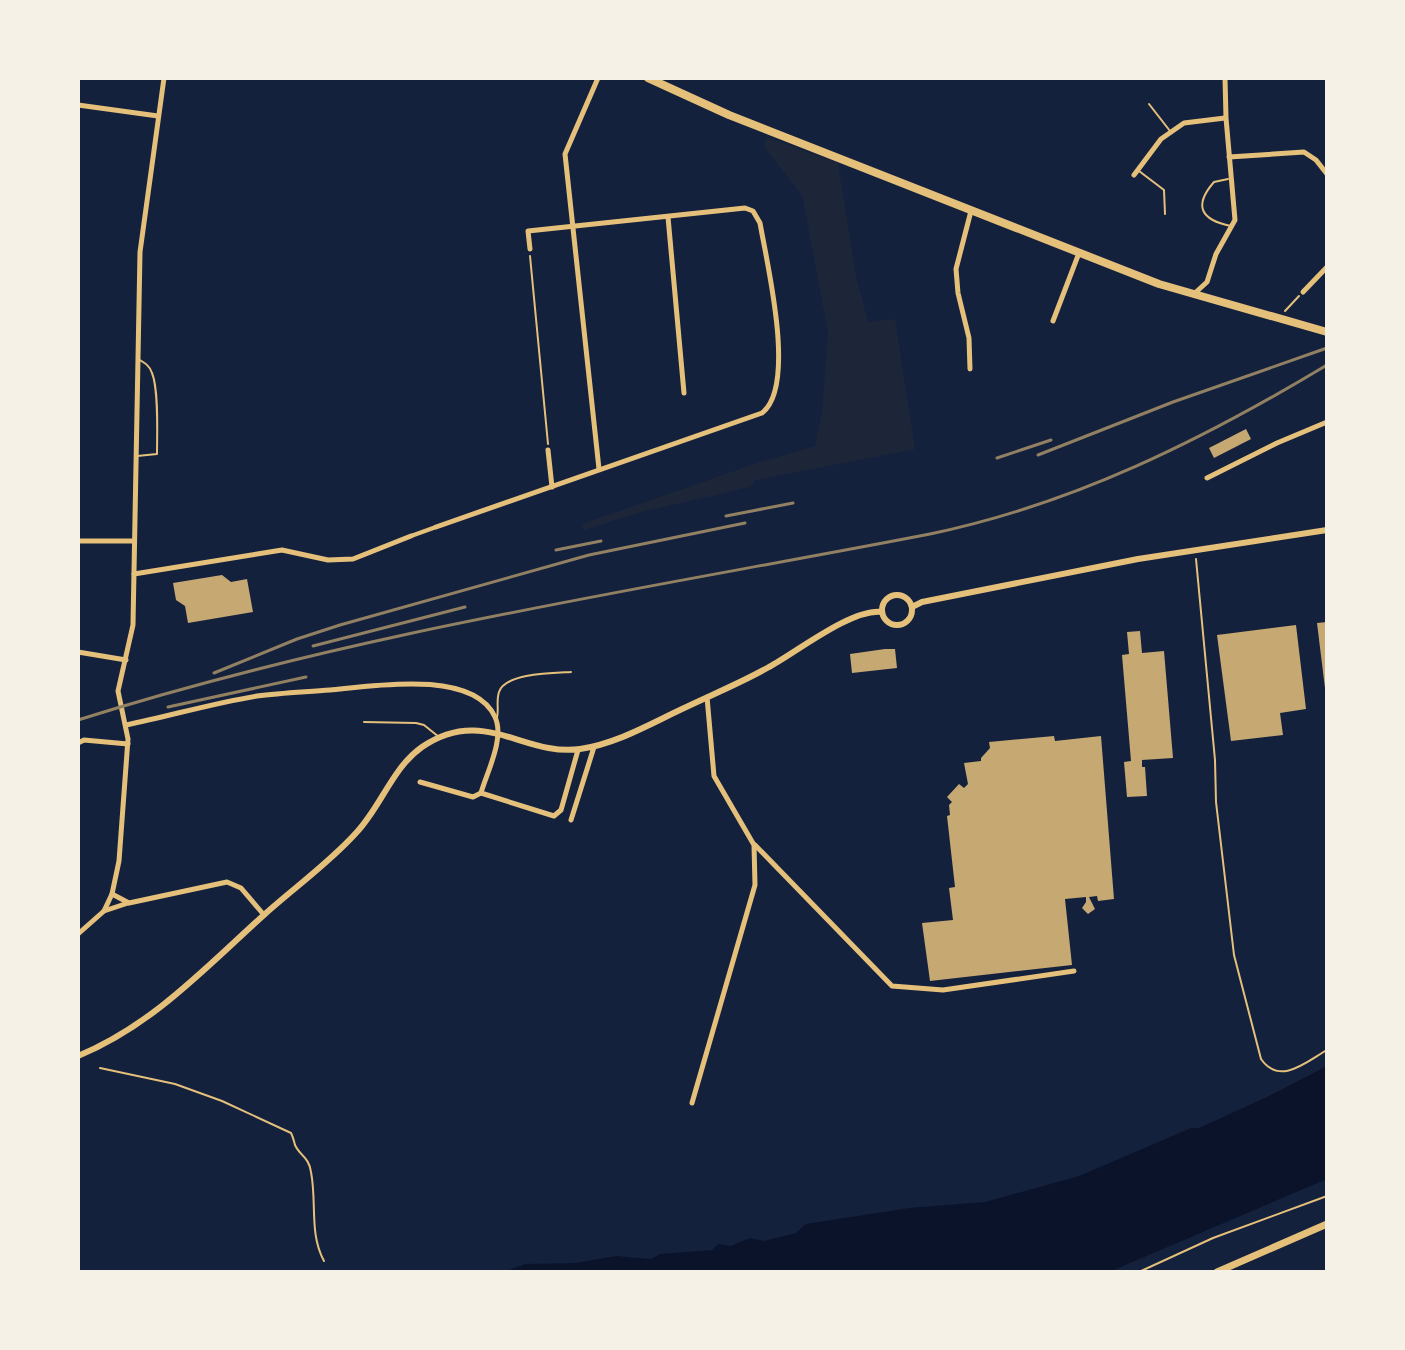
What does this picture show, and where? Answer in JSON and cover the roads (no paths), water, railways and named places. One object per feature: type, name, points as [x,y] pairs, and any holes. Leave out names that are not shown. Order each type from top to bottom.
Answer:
[{"type":"main road","points":[[648,78],[729,115],[1190,294],[1327,332]]},
{"type":"main road","points":[[1217,1272],[1327,1224]]},
{"type":"street","points":[[78,934],[104,911],[112,894],[119,861],[128,744],[118,691],[133,633],[140,252],[164,78]]},
{"type":"street","points":[[598,78],[565,154],[599,469]]},
{"type":"street","points":[[1190,294],[1199,291],[1207,282],[1216,254],[1236,217],[1225,78]]},
{"type":"street","points":[[78,105],[158,116]]},
{"type":"street","points":[[1136,172],[1161,139],[1184,123],[1226,118]]},
{"type":"street","points":[[1229,157],[1304,152],[1316,160],[1327,174]]},
{"type":"street","points":[[134,574],[282,550],[328,560],[353,559],[762,413],[770,407],[775,397],[780,348],[760,223],[753,211],[745,208],[528,231],[530,249]]},
{"type":"street","points":[[970,369],[969,338],[958,293],[956,269],[972,210]]},
{"type":"street","points":[[668,217],[684,393]]},
{"type":"street","points":[[1053,321],[1079,252]]},
{"type":"street","points":[[1303,292],[1327,267]]},
{"type":"street","points":[[1207,282],[1214,301]]},
{"type":"street","points":[[1207,478],[1327,422]]},
{"type":"street","points":[[548,450],[552,487]]},
{"type":"street","points":[[912,607],[922,602],[1057,574],[1327,530]]},
{"type":"street","points":[[78,541],[134,541]]},
{"type":"street","points":[[897,595],[907,598],[912,607],[908,621],[899,625],[886,621],[882,612],[888,599],[897,595]]},
{"type":"street","points":[[78,1056],[153,1015],[202,974],[355,835],[409,759],[423,747],[440,738],[479,730],[499,732],[559,750],[594,747],[653,723],[766,669],[856,617],[873,611],[882,612]]},
{"type":"street","points":[[78,652],[126,660]]},
{"type":"street","points":[[126,725],[256,696],[388,684],[431,684],[450,688],[485,703],[496,719],[499,732],[481,793]]},
{"type":"street","points":[[707,697],[714,776],[754,845],[892,986],[943,990],[1074,971]]},
{"type":"street","points":[[78,743],[84,740],[128,744]]},
{"type":"street","points":[[571,820],[594,747]]},
{"type":"street","points":[[420,782],[473,797],[481,793],[554,816],[561,810],[578,750]]},
{"type":"street","points":[[692,1103],[753,897],[754,845]]},
{"type":"street","points":[[104,911],[227,882],[241,888],[264,915]]},
{"type":"street","points":[[112,894],[129,903]]},
{"type":"lane","points":[[1149,104],[1170,132]]},
{"type":"lane","points":[[1136,172],[1164,190],[1165,214]]},
{"type":"lane","points":[[1231,179],[1214,182],[1203,197],[1201,206],[1206,216],[1215,223],[1233,227]]},
{"type":"lane","points":[[136,456],[157,454],[152,374],[144,362],[137,359]]},
{"type":"lane","points":[[496,719],[498,694],[506,682],[538,673],[571,672]]},
{"type":"lane","points":[[364,722],[416,723],[424,725],[440,738]]},
{"type":"railway","points":[[1038,455],[1173,402],[1327,348]]},
{"type":"railway","points":[[78,720],[182,689],[394,637],[930,534],[983,521],[1086,487],[1136,466],[1232,419],[1327,365]]},
{"type":"railway","points":[[997,458],[1051,440]]},
{"type":"railway","points":[[726,516],[793,503]]},
{"type":"railway","points":[[214,673],[340,625],[589,555],[745,523]]},
{"type":"railway","points":[[556,550],[601,541]]},
{"type":"railway","points":[[313,646],[465,607]]},
{"type":"railway","points":[[168,707],[306,677]]}]
